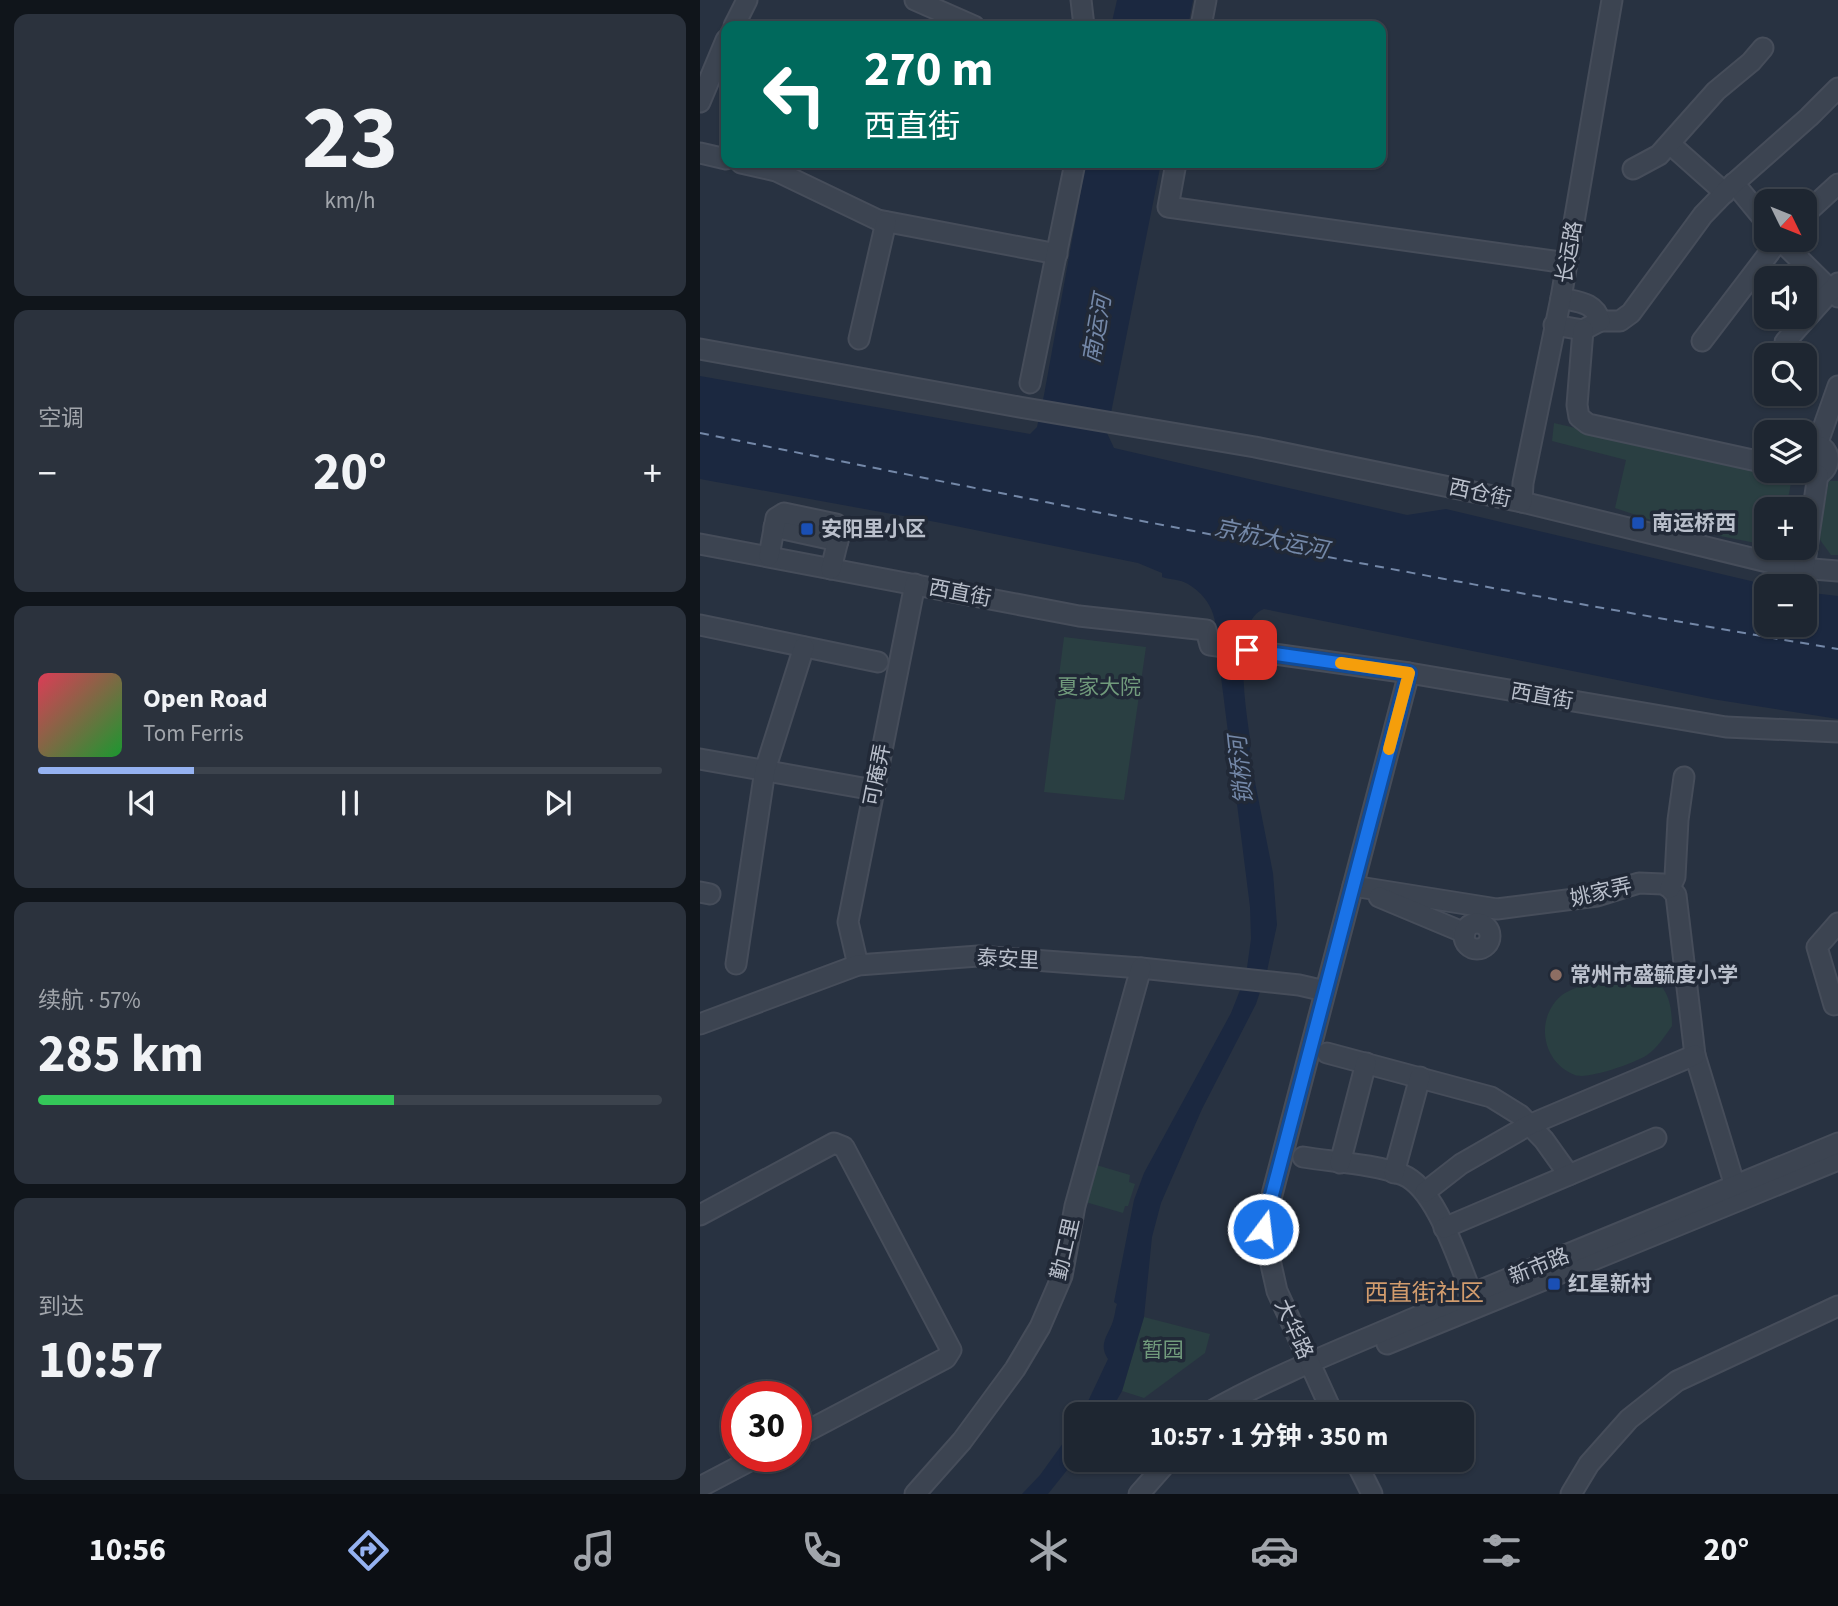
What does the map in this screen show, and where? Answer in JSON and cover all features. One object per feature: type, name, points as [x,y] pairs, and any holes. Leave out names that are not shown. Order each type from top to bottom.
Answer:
[{"type":"street","points":[[736,21],[747,0]]},
{"type":"street","points":[[915,0],[963,21]]},
{"type":"street","points":[[1081,0],[1083,21]]},
{"type":"street","points":[[1202,21],[1206,0]]},
{"type":"street","name":"长运路","points":[[1522,502],[1523,483],[1561,298],[1612,0]]},
{"type":"street","points":[[1633,169],[1659,155],[1716,91],[1751,62],[1763,47]]},
{"type":"street","points":[[700,99],[721,52]]},
{"type":"street","points":[[1554,325],[1583,330],[1600,321],[1620,321],[1631,313],[1703,215],[1838,88]]},
{"type":"street","points":[[1670,144],[1729,188],[1754,211]]},
{"type":"street","points":[[700,153],[721,158]]},
{"type":"street","points":[[763,168],[776,171],[878,220],[1057,254]]},
{"type":"street","points":[[1030,383],[1074,168]]},
{"type":"street","points":[[1175,168],[1168,207],[1567,263]]},
{"type":"street","points":[[1817,203],[1838,184]]},
{"type":"street","points":[[859,339],[886,222]]},
{"type":"street","points":[[1702,341],[1770,252]]},
{"type":"street","points":[[1784,342],[1836,290],[1793,252]]},
{"type":"street","points":[[1561,298],[1588,304],[1598,312],[1600,321]]},
{"type":"street","points":[[1583,330],[1577,405],[1580,417],[1588,424],[1754,460]]},
{"type":"street","name":"西仓街","points":[[700,349],[1267,450],[1838,571]]},
{"type":"street","points":[[1817,434],[1838,386]]},
{"type":"street","points":[[1806,497],[1828,453],[1817,450]]},
{"type":"street","points":[[1795,561],[1819,471]]},
{"type":"street","points":[[769,556],[776,517],[784,513],[836,524],[840,532],[831,569]]},
{"type":"street","name":"西直街","points":[[700,544],[1079,616],[1206,630],[1210,645],[1409,673],[1726,727],[1838,732]]},
{"type":"street","name":"可庵弄","points":[[858,965],[848,922],[915,584]]},
{"type":"street","points":[[700,625],[878,662]]},
{"type":"street","points":[[736,964],[765,770],[804,647]]},
{"type":"street","name":"大华路","points":[[1327,1402],[1277,1291],[1263,1229],[1409,673]]},
{"type":"street","points":[[700,759],[874,790]]},
{"type":"street","points":[[1684,777],[1678,820],[1675,877],[1670,888],[1675,895],[1695,1055],[1734,1186]]},
{"type":"street","name":"姚家弄","points":[[1353,886],[1497,909],[1597,896],[1639,883],[1663,884],[1670,888]]},
{"type":"street","points":[[1353,886],[1465,933]]},
{"type":"street","points":[[1838,923],[1817,947],[1835,1005],[1838,1002]]},
{"type":"street","name":"泰安里","points":[[700,1024],[858,965],[978,956],[1141,968],[1299,985],[1325,991]]},
{"type":"street","name":"勤工里","points":[[915,1494],[962,1441],[1015,1369],[1040,1328],[1062,1276],[1075,1206],[1141,968]]},
{"type":"street","points":[[1327,1053],[1491,1097],[1520,1115],[1544,1140],[1569,1175]]},
{"type":"street","points":[[1425,1192],[1461,1164],[1529,1125],[1695,1055]]},
{"type":"street","points":[[1340,1163],[1366,1063]]},
{"type":"street","points":[[1394,1173],[1420,1077]]},
{"type":"street","points":[[1444,1228],[1656,1138]]},
{"type":"street","points":[[700,1215],[834,1143],[844,1147],[951,1350],[946,1358],[812,1429]]},
{"type":"street","name":"新市路","points":[[1249,1402],[1311,1369],[1472,1294],[1838,1143]]},
{"type":"street","points":[[1303,1157],[1405,1176],[1425,1192],[1444,1228],[1472,1294]]},
{"type":"street","name":"新市路","points":[[1227,1402],[1250,1389],[1311,1369],[1838,1161]]},
{"type":"street","points":[[1571,1494],[1589,1464],[1629,1419],[1677,1381],[1838,1306]]},
{"type":"street","points":[[700,1487],[729,1472]]},
{"type":"street","points":[[1123,1494],[1142,1472]]},
{"type":"street","points":[[1139,1494],[1158,1472]]},
{"type":"street","points":[[1361,1472],[1372,1494]]},
{"type":"green space","points":[[1554,423],[1754,469],[1754,483],[1791,483],[1788,497],[1754,497],[1754,543],[1669,526],[1615,508],[1626,460],[1552,441]]},
{"type":"green space","points":[[1829,481],[1838,481],[1838,555],[1831,555],[1818,537]]},
{"type":"green space","name":"夏家大院","points":[[1064,637],[1146,647],[1124,800],[1044,792]]},
{"type":"green space","points":[[1628,971],[1649,977],[1663,988],[1670,1004],[1672,1026],[1651,1052],[1632,1062],[1611,1070],[1581,1076],[1564,1069],[1555,1061],[1546,1039],[1545,1027],[1553,1005],[1562,995],[1574,989]]},
{"type":"green space","points":[[1093,1164],[1130,1175],[1129,1182],[1135,1184],[1123,1213],[1082,1201]]},
{"type":"green space","name":"暂园","points":[[1144,1317],[1210,1334],[1205,1353],[1144,1398],[1122,1391]]},
{"type":"water","points":[[1117,0],[1193,0],[1189,21],[1112,21]]},
{"type":"water","points":[[1085,168],[1160,168],[1107,433],[1114,448],[1407,515],[1446,509],[1754,582],[1754,637],[1817,637],[1817,594],[1838,596],[1838,719],[1712,699],[1264,609],[1254,617],[1247,631],[1244,650],[1244,692],[1251,745],[1249,752],[1273,873],[1277,925],[1267,971],[1256,1004],[1202,1109],[1161,1203],[1152,1237],[1144,1317],[1122,1391],[1116,1402],[1088,1402],[1108,1359],[1104,1344],[1117,1304],[1114,1302],[1134,1200],[1144,1173],[1231,1013],[1246,975],[1251,939],[1250,907],[1217,632],[1210,606],[1188,584],[1162,577],[1162,573],[1138,563],[936,522],[700,479],[700,376],[1030,434],[1037,427]]},
{"type":"water","points":[[1064,1442],[1066,1472],[1048,1494],[1022,1494],[1040,1475]]},
{"type":"ferry route","points":[[700,433],[1410,573],[1838,649]]},
{"type":"slow traffic","points":[[1341,663],[1409,673],[1389,749]]},
{"type":"place","name":"南运桥西","points":[[1638,523]]},
{"type":"place","name":"安阳里小区","points":[[807,529]]},
{"type":"place","name":"常州市盛毓度小学","points":[[1556,975]]},
{"type":"place","name":"红星新村","points":[[1554,1284]]},
{"type":"district","name":"西直街社区","points":[[1424,1293]]},
{"type":"route","points":[[1247,650],[1409,673],[1263,1229]]},
{"type":"water label","name":"南运河","points":[[1097,329]]},
{"type":"water label","name":"京杭大运河","points":[[1271,539]]},
{"type":"water label","name":"锁桥河","points":[[1241,770]]}]
